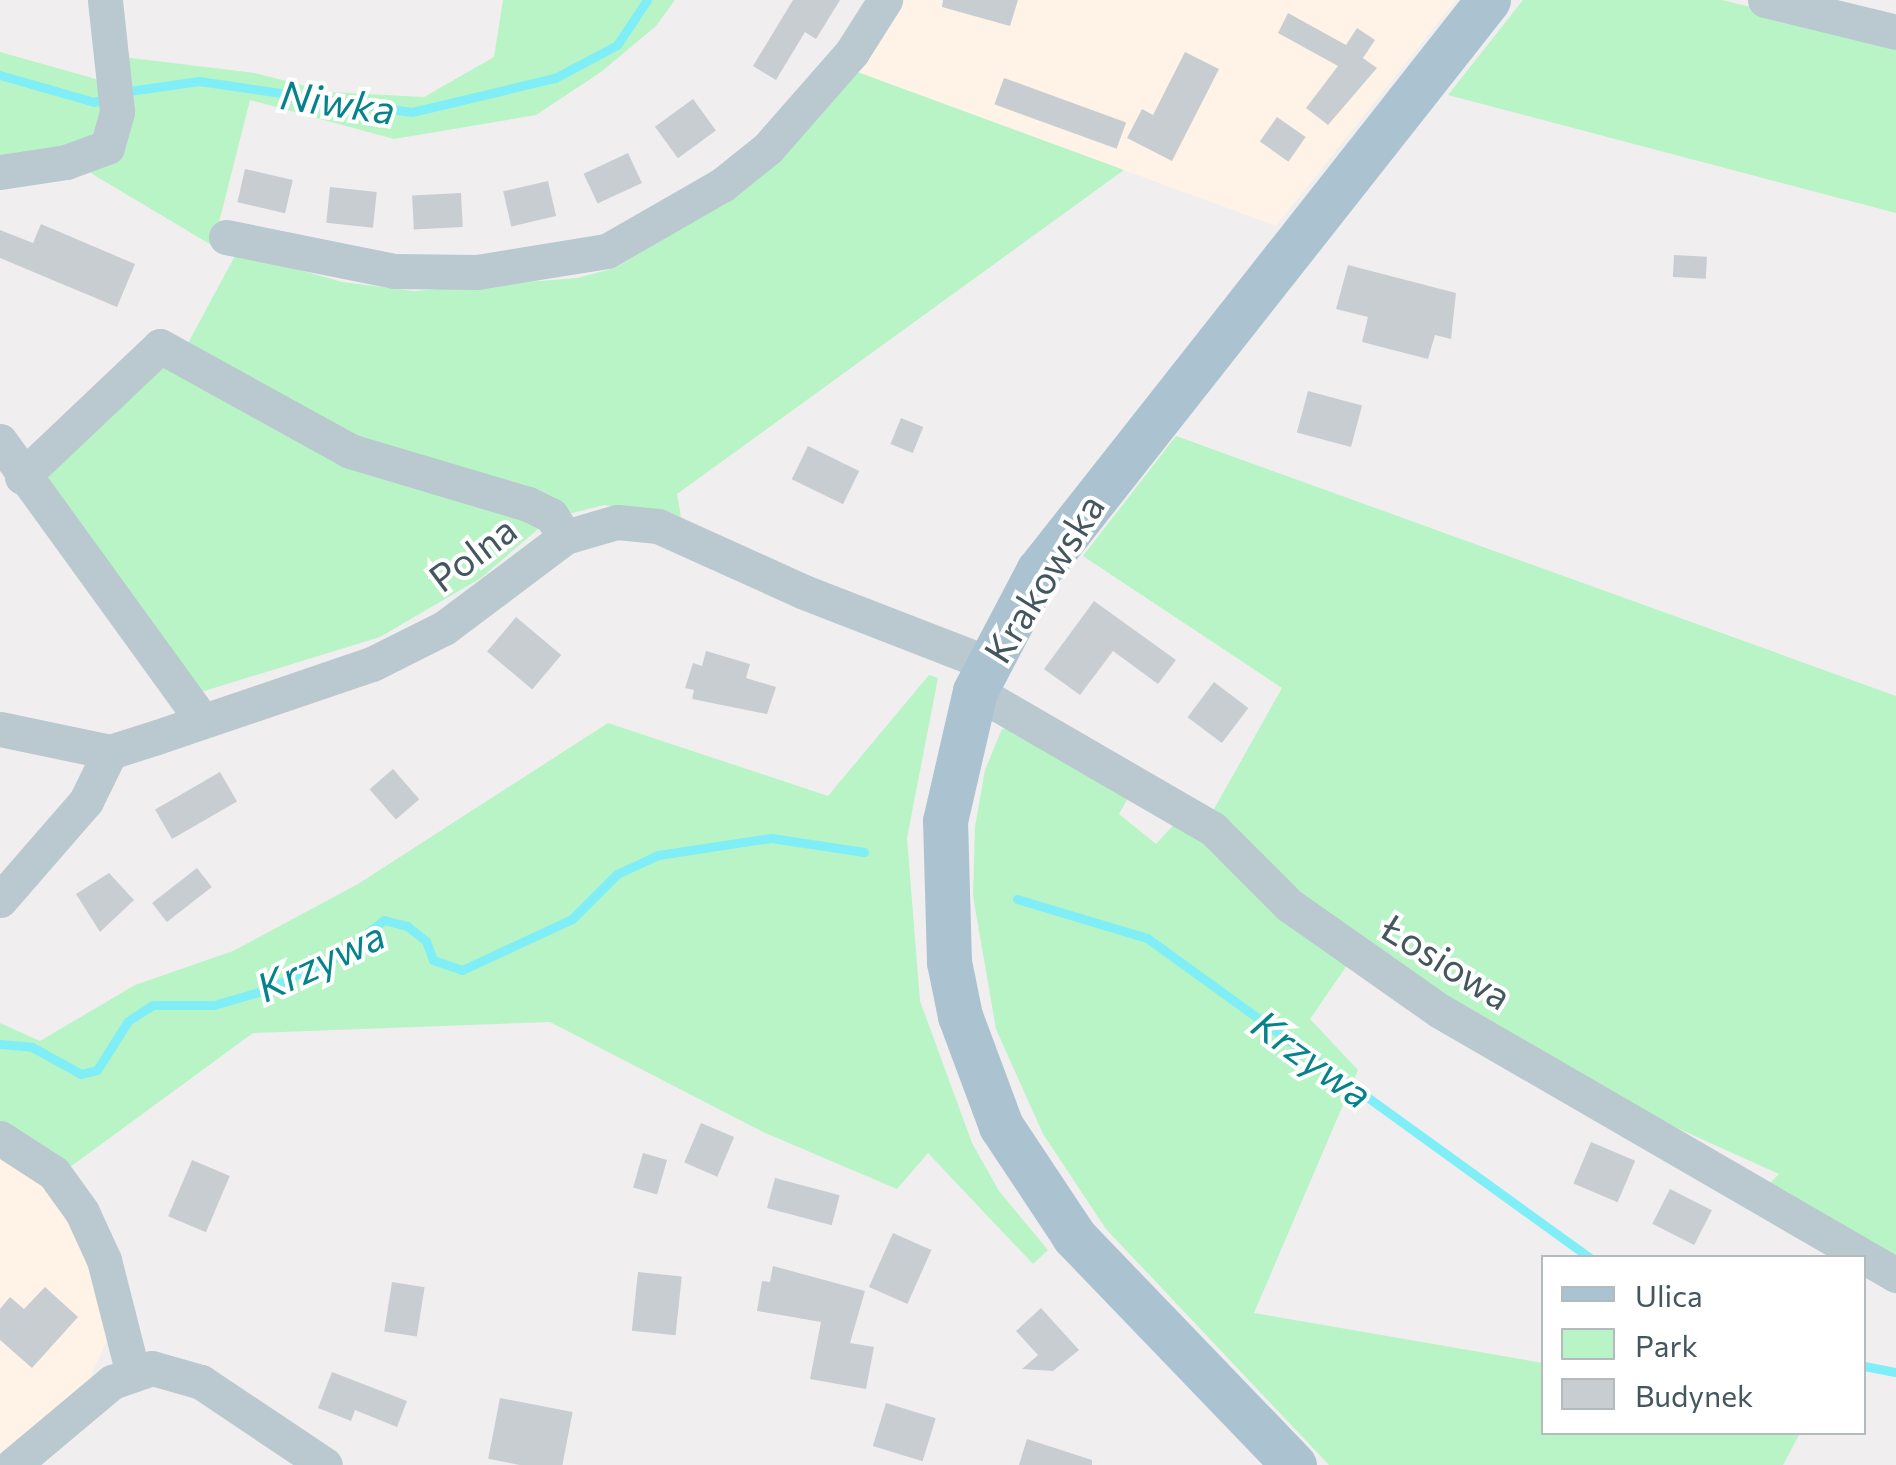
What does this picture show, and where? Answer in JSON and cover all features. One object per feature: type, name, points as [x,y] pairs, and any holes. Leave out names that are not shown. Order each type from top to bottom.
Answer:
[{"type":"main road","name":"Krakowska","points":[[1294,1465],[1074,1236],[1028,1174],[979,1076],[948,962],[942,881],[954,764],[981,677],[1018,602],[1094,494],[1488,0]]},
{"type":"street","points":[[0,172],[91,155],[106,147],[116,98],[105,0]]},
{"type":"street","points":[[226,238],[394,271],[476,272],[607,251],[722,185],[768,148],[852,52],[885,0]]},
{"type":"street","points":[[1765,0],[1896,32]]},
{"type":"street","points":[[22,477],[160,346],[350,451],[528,504],[551,515],[564,537]]},
{"type":"street","points":[[0,441],[22,477],[201,719]]},
{"type":"street","name":"Polna","points":[[110,752],[372,664],[444,628],[564,537],[617,522],[658,526],[981,677]]},
{"type":"street","name":"Łosiowa","points":[[981,677],[1213,829],[1288,905],[1440,1011],[1863,1255]]},
{"type":"street","points":[[0,729],[110,752],[86,801],[0,900]]},
{"type":"street","points":[[0,1138],[54,1173],[82,1212],[109,1275],[132,1370]]},
{"type":"street","name":"Łosiowa","points":[[1866,1257],[1896,1274]]},
{"type":"street","points":[[14,1465],[132,1370],[152,1368],[201,1382],[324,1465]]},
{"type":"shaded area","points":[[894,0],[1456,0],[1276,226],[852,70]]},
{"type":"shaded area","points":[[0,1152],[37,1176],[79,1231],[108,1338],[86,1387],[0,1459]]},
{"type":"green space","points":[[503,0],[675,0],[656,26],[601,72],[536,115],[394,139],[250,100],[213,246],[84,169],[123,57],[255,73],[329,92],[424,97],[494,57]]},
{"type":"green space","points":[[1523,0],[1722,0],[1896,42],[1896,213],[1448,95]]},
{"type":"green space","points":[[0,52],[96,79],[106,92],[89,146],[0,161]]},
{"type":"green space","points":[[852,70],[1124,170],[677,494],[681,517],[604,505],[561,516],[354,444],[186,347],[237,252],[342,282],[414,291],[577,278],[615,268],[715,208]]},
{"type":"green space","points":[[171,359],[544,524],[481,578],[380,637],[201,692],[34,479]]},
{"type":"green space","points":[[1176,436],[1896,696],[1896,1266],[1766,1187],[1779,1174],[1635,1109],[1442,1005],[1209,818],[1282,688],[1083,556]]},
{"type":"green space","points":[[929,675],[938,678],[907,838],[920,1001],[972,1143],[999,1191],[1048,1250],[1033,1264],[928,1153],[897,1189],[763,1132],[550,1022],[253,1033],[66,1170],[0,1128],[0,1023],[40,1041],[135,985],[233,951],[358,884],[608,723],[828,796]]},
{"type":"green space","points":[[1002,729],[1018,729],[1129,796],[1119,814],[1156,844],[1179,819],[1350,961],[1310,1019],[1358,1070],[1254,1313],[1541,1363],[1541,1435],[1799,1435],[1783,1465],[1329,1465],[1106,1229],[1043,1134],[996,1029],[973,896],[975,827],[985,770]]},
{"type":"building","points":[[793,0],[840,0],[816,39],[805,32],[776,80],[753,66]]},
{"type":"building","points":[[943,0],[1018,0],[1010,26],[942,7]]},
{"type":"building","points":[[1288,13],[1346,45],[1357,28],[1375,40],[1363,58],[1377,68],[1328,125],[1306,108],[1338,66],[1278,33]]},
{"type":"building","points":[[1185,52],[1219,69],[1172,161],[1127,138],[1142,109],[1153,115]]},
{"type":"building","points":[[1004,78],[1126,122],[1117,149],[994,104]]},
{"type":"building","points":[[693,99],[716,131],[678,158],[655,127]]},
{"type":"building","points":[[1277,117],[1306,137],[1288,162],[1260,142]]},
{"type":"building","points":[[628,153],[642,183],[598,204],[584,174]]},
{"type":"building","points":[[245,169],[293,180],[285,213],[237,202]]},
{"type":"building","points":[[548,181],[556,216],[511,226],[503,191]]},
{"type":"building","points":[[330,187],[377,192],[373,228],[326,223]]},
{"type":"building","points":[[461,193],[463,227],[414,230],[412,196]]},
{"type":"building","points":[[41,224],[135,264],[117,307],[0,258],[0,230],[33,243]]},
{"type":"building","points":[[1674,255],[1707,257],[1706,279],[1673,277]]},
{"type":"building","points":[[1348,265],[1456,293],[1451,339],[1435,335],[1428,359],[1362,342],[1368,317],[1336,309]]},
{"type":"building","points":[[1308,391],[1362,405],[1351,447],[1297,433]]},
{"type":"building","points":[[901,418],[923,427],[913,453],[891,444]]},
{"type":"building","points":[[808,446],[859,471],[843,504],[792,479]]},
{"type":"building","points":[[1094,601],[1176,660],[1158,684],[1113,651],[1080,695],[1044,669]]},
{"type":"building","points":[[516,617],[561,655],[532,689],[487,651]]},
{"type":"building","points":[[706,651],[750,664],[746,678],[776,687],[767,714],[692,699],[694,690],[685,688],[693,663],[702,666]]},
{"type":"building","points":[[1214,682],[1248,708],[1222,743],[1188,717]]},
{"type":"building","points":[[393,769],[419,799],[396,820],[370,789]]},
{"type":"building","points":[[220,772],[237,801],[172,839],[155,810]]},
{"type":"building","points":[[197,868],[212,887],[167,922],[152,903]]},
{"type":"building","points":[[109,873],[134,900],[100,932],[76,894]]},
{"type":"building","points":[[701,1123],[734,1137],[717,1177],[684,1163]]},
{"type":"building","points":[[1591,1142],[1635,1161],[1618,1202],[1573,1183]]},
{"type":"building","points":[[643,1153],[667,1160],[657,1194],[633,1188]]},
{"type":"building","points":[[192,1160],[230,1176],[206,1232],[168,1216]]},
{"type":"building","points":[[775,1178],[840,1195],[832,1225],[767,1208]]},
{"type":"building","points":[[1670,1189],[1712,1210],[1694,1245],[1652,1224]]},
{"type":"building","points":[[893,1233],[931,1250],[907,1304],[869,1287]]},
{"type":"building","points":[[773,1266],[865,1291],[850,1343],[874,1347],[866,1389],[810,1379],[821,1322],[757,1311],[762,1281],[770,1282]]},
{"type":"building","points":[[638,1272],[682,1277],[676,1335],[632,1331]]},
{"type":"building","points":[[392,1282],[425,1287],[417,1337],[384,1331]]},
{"type":"building","points":[[45,1287],[78,1317],[32,1368],[0,1340],[0,1309],[10,1297],[24,1309]]},
{"type":"building","points":[[1041,1308],[1079,1350],[1053,1371],[1022,1369],[1038,1355],[1016,1331]]},
{"type":"building","points":[[332,1372],[407,1401],[397,1427],[355,1410],[351,1421],[318,1408]]},
{"type":"building","points":[[500,1398],[573,1412],[562,1465],[520,1465],[488,1459]]},
{"type":"building","points":[[886,1403],[936,1418],[923,1461],[873,1446]]},
{"type":"building","points":[[1027,1439],[1092,1460],[1092,1465],[1019,1465]]},
{"type":"waterway","name":"Niwka","points":[[122,92],[199,81],[412,112],[555,78],[617,45],[647,0]]},
{"type":"waterway","name":"Niwka","points":[[0,75],[94,102],[108,97]]},
{"type":"waterway","name":"Krzywa","points":[[0,1044],[32,1047],[81,1074],[97,1070],[128,1021],[153,1005],[214,1005],[262,991],[333,959],[384,920],[407,926],[426,941],[433,960],[462,970],[572,919],[617,874],[658,855],[771,838],[864,852]]},
{"type":"waterway","name":"Krzywa","points":[[1017,899],[1147,938],[1586,1255]]},
{"type":"waterway","name":"Krzywa","points":[[1866,1366],[1896,1372]]}]
